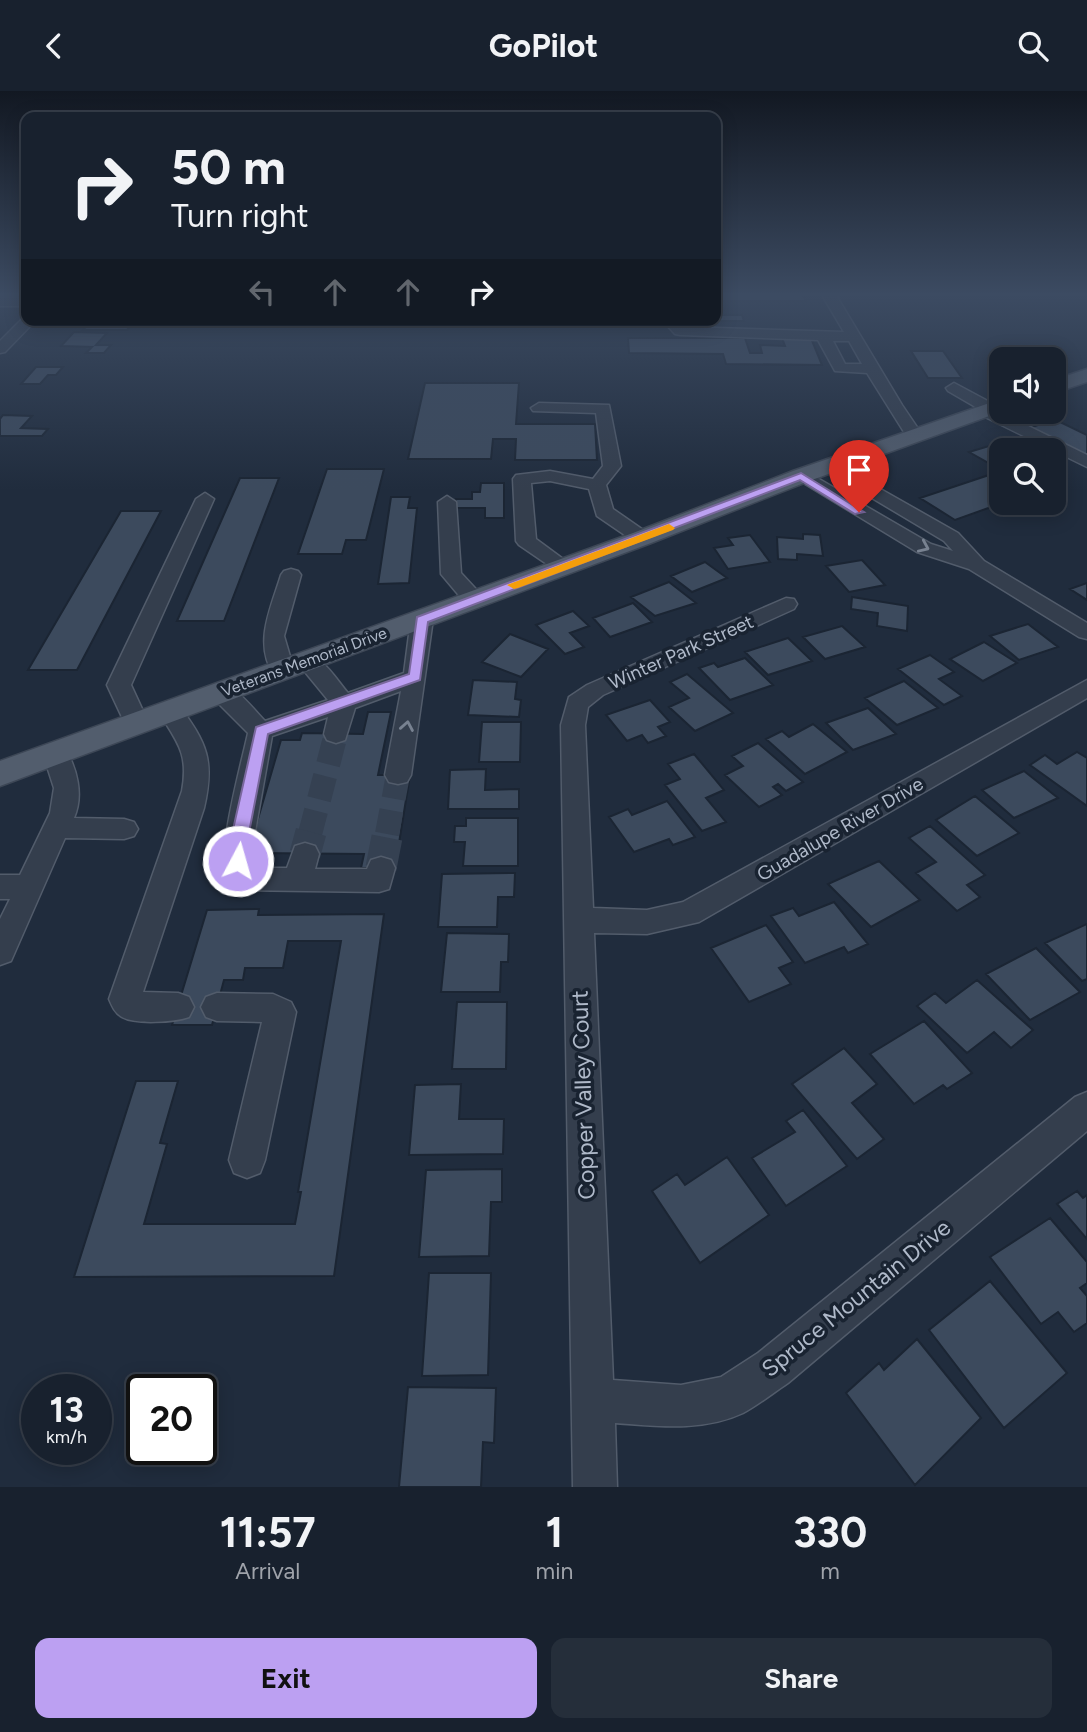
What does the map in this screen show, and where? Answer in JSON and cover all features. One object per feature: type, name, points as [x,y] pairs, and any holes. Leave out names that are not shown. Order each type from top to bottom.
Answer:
[{"type":"main road","points":[[1066,383],[1087,375]]},
{"type":"main road","name":"Veterans Memorial Drive","points":[[0,774],[642,538],[801,476],[989,409]]},
{"type":"street","points":[[836,360],[840,368],[873,369]]},
{"type":"street","points":[[868,360],[915,436]]},
{"type":"street","points":[[954,388],[989,406]]},
{"type":"street","points":[[539,408],[603,408],[612,466],[597,485],[604,512],[642,538]]},
{"type":"street","points":[[1020,424],[1087,462]]},
{"type":"street","points":[[831,465],[951,537],[976,565]]},
{"type":"street","points":[[801,476],[924,548],[976,565],[1087,632]]},
{"type":"street","points":[[137,724],[119,685],[205,499]]},
{"type":"street","points":[[447,502],[451,574],[475,600]]},
{"type":"street","points":[[291,575],[273,636],[295,666],[344,703]]},
{"type":"street","name":"Winter Park Street","points":[[577,703],[596,690],[786,604]]},
{"type":"street","points":[[398,775],[422,619]]},
{"type":"street","points":[[261,731],[415,677]]},
{"type":"street","name":"Guadalupe River Drive","points":[[578,920],[647,922],[689,913],[1087,688]]},
{"type":"street","points":[[221,692],[261,731]]},
{"type":"street","points":[[336,734],[344,703]]},
{"type":"street","name":"Copper Valley Court","points":[[577,703],[573,725],[596,1487]]},
{"type":"street","points":[[170,711],[199,755],[199,776],[191,808],[125,999],[131,1006],[178,1007]]},
{"type":"street","points":[[261,731],[239,843],[238,879],[302,867],[380,875]]},
{"type":"street","points":[[0,952],[63,813],[67,788],[56,754]]},
{"type":"street","points":[[57,828],[124,829]]},
{"type":"street","points":[[0,887],[30,887]]},
{"type":"street","points":[[217,1007],[273,1008],[280,1012],[247,1160]]},
{"type":"street","name":"Spruce Mountain Drive","points":[[593,1400],[681,1406],[729,1397],[773,1368],[1087,1109]]},
{"type":"lane","points":[[564,567],[526,541],[522,479],[550,476],[597,485]]},
{"type":"building","points":[[725,360],[820,360],[822,365],[726,364]]},
{"type":"building","points":[[917,360],[949,360],[962,378],[928,378]]},
{"type":"building","points":[[36,367],[63,367],[56,375],[48,375],[40,384],[21,384]]},
{"type":"building","points":[[425,383],[519,383],[516,424],[595,424],[597,460],[515,460],[516,439],[493,439],[491,459],[408,459]]},
{"type":"building","points":[[3,415],[32,416],[21,428],[48,429],[42,436],[0,436],[0,419]]},
{"type":"building","points":[[1040,424],[1064,424],[1087,435],[1087,458],[1066,448],[1066,438],[1046,438],[1027,429]]},
{"type":"building","points":[[989,446],[989,463],[969,452]]},
{"type":"building","points":[[327,469],[384,469],[366,540],[346,540],[342,554],[298,554]]},
{"type":"building","points":[[989,475],[989,508],[955,520],[920,498]]},
{"type":"building","points":[[240,478],[279,478],[224,621],[177,621]]},
{"type":"building","points":[[481,483],[504,483],[504,518],[485,518],[485,508],[455,508],[456,499],[472,499],[472,492],[480,492]]},
{"type":"building","points":[[391,497],[410,497],[408,508],[417,508],[409,583],[378,584]]},
{"type":"building","points":[[121,511],[161,511],[77,670],[28,670]]},
{"type":"building","points":[[803,534],[820,535],[823,556],[797,554],[797,560],[778,559],[777,537],[803,539]]},
{"type":"building","points":[[750,535],[770,562],[728,569],[714,548],[733,545],[728,538]]},
{"type":"building","points":[[862,560],[885,585],[849,592],[826,566]]},
{"type":"building","points":[[705,562],[727,578],[692,592],[671,576]]},
{"type":"building","points":[[669,582],[696,603],[655,616],[631,597]]},
{"type":"building","points":[[1087,583],[1087,600],[1070,589]]},
{"type":"building","points":[[852,597],[908,606],[907,631],[877,626],[878,613],[851,609]]},
{"type":"building","points":[[633,603],[652,622],[610,637],[593,618]]},
{"type":"building","points":[[573,611],[589,626],[570,633],[584,647],[565,654],[536,625]]},
{"type":"building","points":[[1028,624],[1058,647],[1019,660],[990,636]]},
{"type":"building","points":[[842,626],[865,647],[825,659],[803,637]]},
{"type":"building","points":[[510,634],[548,649],[521,677],[482,662]]},
{"type":"building","points":[[788,638],[812,661],[768,675],[745,652]]},
{"type":"building","points":[[984,642],[1017,663],[983,681],[950,659]]},
{"type":"building","points":[[930,655],[954,672],[939,679],[962,696],[944,705],[898,669]]},
{"type":"building","points":[[745,658],[773,685],[730,700],[699,668],[714,663],[718,667]]},
{"type":"building","points":[[687,674],[733,713],[695,731],[669,707],[689,698],[670,682]]},
{"type":"building","points":[[473,680],[517,682],[515,699],[521,700],[519,717],[468,715]]},
{"type":"building","points":[[904,681],[938,708],[897,725],[865,698]]},
{"type":"building","points":[[650,700],[670,722],[658,727],[666,736],[648,743],[642,735],[627,741],[606,715]]},
{"type":"building","points":[[868,708],[896,734],[853,750],[826,723]]},
{"type":"building","points":[[368,712],[391,712],[378,775],[410,775],[395,868],[361,868],[364,854],[248,853],[281,740],[300,740],[302,733],[363,734]]},
{"type":"building","points":[[482,722],[521,722],[520,762],[479,762]]},
{"type":"building","points":[[813,724],[847,752],[805,774],[766,739],[782,731],[789,737]]},
{"type":"building","points":[[758,743],[803,782],[786,791],[778,784],[773,787],[782,795],[759,807],[725,775],[743,766],[732,756]]},
{"type":"building","points":[[1077,752],[1087,758],[1087,806],[1030,765],[1045,755],[1057,764]]},
{"type":"building","points":[[694,754],[724,790],[706,798],[726,822],[702,831],[665,785],[680,779],[668,764]]},
{"type":"building","points":[[486,769],[485,790],[519,789],[519,809],[448,809],[450,770]]},
{"type":"building","points":[[1024,771],[1058,798],[1014,818],[982,790]]},
{"type":"building","points":[[975,796],[1019,833],[977,856],[936,820]]},
{"type":"building","points":[[667,801],[695,837],[673,845],[669,839],[634,852],[609,817],[628,809],[632,815]]},
{"type":"building","points":[[466,818],[518,818],[518,866],[463,866],[465,842],[454,842],[455,826],[466,826]]},
{"type":"building","points":[[930,826],[985,875],[967,885],[980,897],[957,911],[916,873],[936,862],[909,838]]},
{"type":"building","points":[[879,861],[920,900],[871,927],[828,884]]},
{"type":"building","points":[[515,873],[514,897],[498,897],[497,927],[438,927],[442,874]]},
{"type":"building","points":[[834,902],[868,944],[848,953],[844,947],[805,963],[771,916],[793,908],[799,916]]},
{"type":"building","points":[[259,909],[258,915],[384,914],[334,1276],[74,1277],[136,1081],[178,1081],[160,1143],[167,1144],[144,1224],[295,1224],[301,1192],[298,1192],[341,941],[288,941],[283,968],[245,968],[243,980],[224,980],[212,1025],[172,1025],[207,910]]},
{"type":"building","points":[[1087,924],[1087,979],[1082,981],[1045,943]]},
{"type":"building","points":[[766,925],[793,962],[779,968],[791,984],[749,1002],[711,948]]},
{"type":"building","points":[[447,933],[509,934],[508,962],[501,962],[500,992],[441,992]]},
{"type":"building","points":[[1036,948],[1080,992],[1030,1020],[986,974]]},
{"type":"building","points":[[977,980],[1033,1030],[1011,1048],[994,1032],[967,1053],[917,1006],[935,993],[946,1003]]},
{"type":"building","points":[[457,1002],[507,1002],[506,1069],[452,1069]]},
{"type":"building","points":[[924,1021],[972,1073],[947,1089],[943,1085],[914,1104],[870,1054]]},
{"type":"building","points":[[844,1048],[877,1084],[852,1103],[884,1139],[857,1159],[792,1084]]},
{"type":"building","points":[[461,1084],[459,1119],[504,1119],[503,1154],[409,1155],[415,1085]]},
{"type":"building","points":[[803,1110],[847,1166],[786,1206],[752,1158],[795,1132],[786,1121]]},
{"type":"building","points":[[727,1157],[769,1215],[700,1263],[652,1191],[677,1174],[685,1185]]},
{"type":"building","points":[[502,1169],[502,1202],[491,1202],[489,1256],[419,1257],[426,1170]]},
{"type":"building","points":[[1077,1191],[1083,1198],[1087,1195],[1087,1239],[1057,1204]]},
{"type":"building","points":[[1050,1218],[1087,1262],[1087,1283],[1080,1288],[1087,1296],[1087,1323],[1074,1332],[1058,1312],[1041,1324],[990,1257]]},
{"type":"building","points":[[429,1273],[491,1273],[488,1375],[422,1376]]},
{"type":"building","points":[[990,1281],[1067,1373],[1004,1428],[929,1330]]},
{"type":"building","points":[[917,1339],[981,1418],[915,1485],[846,1393],[879,1363],[884,1370]]},
{"type":"building","points":[[408,1387],[496,1388],[494,1443],[483,1442],[481,1487],[399,1487]]},
{"type":"tunnel","points":[[310,834],[336,734]]},
{"type":"tunnel","points":[[387,834],[398,775]]},
{"type":"tunnel","points":[[305,854],[311,832]]},
{"type":"tunnel","points":[[381,868],[388,832]]},
{"type":"slow traffic","points":[[514,585],[669,528]]},
{"type":"route","points":[[238,861],[239,843],[261,731],[415,677],[422,619],[801,476],[859,512]]}]
